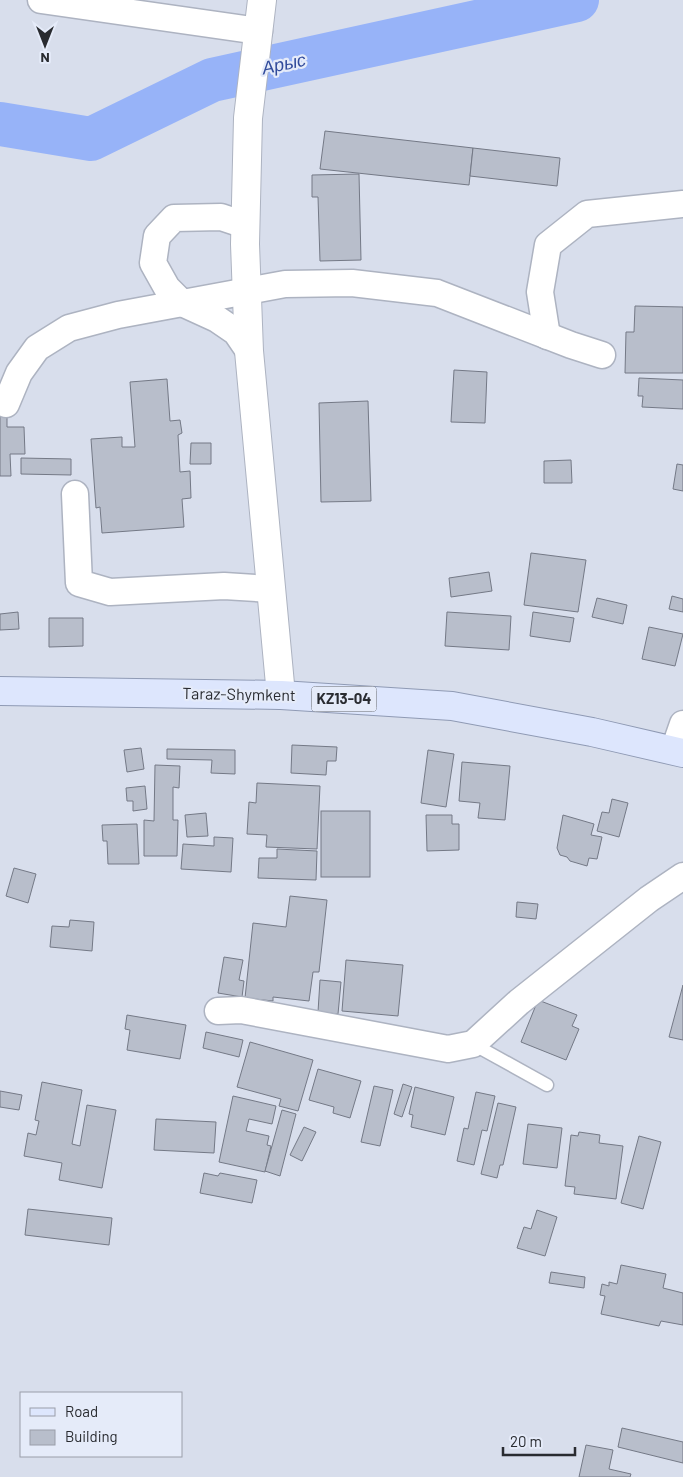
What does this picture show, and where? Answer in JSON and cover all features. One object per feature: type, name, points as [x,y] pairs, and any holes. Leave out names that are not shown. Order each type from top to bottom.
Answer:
[{"type":"main road","name":"Taraz-Shymkent","points":[[0,691],[281,694],[452,706],[592,732],[679,751]]},
{"type":"street","points":[[41,0],[258,38]]},
{"type":"street","points":[[262,0],[248,118],[245,225],[249,351],[281,694]]},
{"type":"street","points":[[547,336],[540,292],[548,245],[587,214],[683,204]]},
{"type":"street","points":[[245,225],[221,217],[174,218],[157,236],[153,263],[167,288],[182,303],[217,319],[236,332],[249,351]]},
{"type":"street","points":[[6,404],[19,373],[37,348],[69,328],[118,315],[247,289],[285,284],[352,283],[437,293],[547,336],[602,355]]},
{"type":"street","points":[[75,494],[79,583],[110,592],[224,586],[271,589]]},
{"type":"street","points":[[679,751],[683,724]]},
{"type":"street","points":[[218,1011],[240,1010],[448,1048],[473,1044],[527,996],[649,899],[683,876]]},
{"type":"lane","points":[[473,1044],[547,1084]]},
{"type":"building","points":[[325,131],[473,148],[469,185],[320,169]]},
{"type":"building","points":[[473,148],[560,158],[557,186],[470,176]]},
{"type":"building","points":[[359,174],[361,260],[320,261],[318,197],[312,197],[312,175]]},
{"type":"building","points":[[635,306],[683,307],[683,373],[625,373],[626,332],[634,332]]},
{"type":"building","points":[[454,370],[487,372],[485,423],[451,422]]},
{"type":"building","points":[[639,378],[683,380],[683,409],[642,407],[643,396],[638,396]]},
{"type":"building","points":[[167,379],[170,421],[180,420],[182,433],[178,435],[180,472],[190,471],[191,498],[182,499],[184,527],[102,533],[100,507],[96,508],[91,439],[122,437],[122,447],[135,447],[130,382]]},
{"type":"building","points":[[368,401],[371,501],[321,502],[319,403]]},
{"type":"building","points":[[0,416],[7,416],[7,427],[24,427],[25,454],[10,454],[11,476],[0,476]]},
{"type":"building","points":[[191,443],[211,443],[211,464],[190,464]]},
{"type":"building","points":[[21,458],[71,459],[71,475],[21,474]]},
{"type":"building","points":[[571,460],[572,483],[544,483],[544,461]]},
{"type":"building","points":[[677,464],[683,465],[683,491],[673,489]]},
{"type":"building","points":[[531,553],[586,560],[578,612],[524,605]]},
{"type":"building","points":[[489,572],[492,591],[451,597],[449,578]]},
{"type":"building","points":[[672,596],[683,599],[683,612],[669,609]]},
{"type":"building","points":[[597,598],[627,605],[623,624],[592,617]]},
{"type":"building","points":[[18,612],[19,629],[0,630],[0,614]]},
{"type":"building","points":[[447,612],[511,616],[509,650],[445,646]]},
{"type":"building","points":[[533,612],[574,618],[570,642],[530,636]]},
{"type":"building","points":[[49,618],[83,618],[83,646],[49,647]]},
{"type":"building","points":[[649,627],[683,634],[675,666],[642,659]]},
{"type":"building","points":[[292,745],[337,747],[336,761],[327,761],[326,775],[291,773]]},
{"type":"building","points":[[141,748],[144,769],[127,772],[124,750]]},
{"type":"building","points":[[167,749],[235,750],[235,774],[211,773],[212,760],[167,759]]},
{"type":"building","points":[[428,750],[454,754],[446,807],[421,803]]},
{"type":"building","points":[[462,762],[510,766],[505,820],[478,818],[480,803],[459,801]]},
{"type":"building","points":[[155,765],[180,766],[179,788],[173,787],[173,820],[178,820],[177,856],[144,856],[144,820],[154,821]]},
{"type":"building","points":[[257,783],[320,786],[317,849],[266,847],[267,835],[247,834],[249,802],[256,803]]},
{"type":"building","points":[[145,786],[147,809],[133,811],[133,801],[127,801],[126,788]]},
{"type":"building","points":[[612,799],[628,803],[619,837],[597,831],[602,812],[609,813]]},
{"type":"building","points":[[321,811],[370,811],[370,877],[321,877]]},
{"type":"building","points":[[206,813],[208,836],[187,837],[185,815]]},
{"type":"building","points":[[426,815],[452,815],[452,824],[459,824],[459,850],[427,851]]},
{"type":"building","points":[[563,815],[594,824],[591,835],[602,837],[597,859],[589,858],[587,866],[570,861],[567,857],[560,855],[557,848]]},
{"type":"building","points":[[137,824],[139,864],[108,864],[107,841],[103,841],[102,825]]},
{"type":"building","points":[[214,837],[233,838],[231,872],[181,869],[183,844],[214,846]]},
{"type":"building","points":[[277,849],[317,851],[316,880],[258,878],[259,858],[277,858]]},
{"type":"building","points":[[14,868],[36,874],[28,903],[6,896]]},
{"type":"building","points":[[290,896],[327,900],[319,972],[313,972],[309,1001],[273,997],[273,1001],[245,998],[253,923],[286,927]]},
{"type":"building","points":[[517,902],[538,904],[536,919],[516,917]]},
{"type":"building","points":[[70,920],[94,922],[92,951],[50,947],[52,926],[69,927]]},
{"type":"building","points":[[224,957],[243,960],[239,980],[244,981],[242,997],[218,993]]},
{"type":"building","points":[[346,960],[403,965],[398,1016],[342,1011]]},
{"type":"building","points":[[320,980],[341,982],[338,1014],[318,1012]]},
{"type":"building","points":[[683,985],[683,1040],[669,1037]]},
{"type":"building","points":[[538,1000],[577,1015],[572,1026],[579,1029],[566,1060],[521,1042]]},
{"type":"building","points":[[127,1015],[186,1025],[180,1059],[127,1050],[130,1030],[125,1029]]},
{"type":"building","points":[[206,1032],[243,1040],[239,1057],[203,1048]]},
{"type":"building","points":[[250,1042],[313,1060],[298,1111],[279,1106],[281,1099],[237,1087]]},
{"type":"building","points":[[318,1069],[361,1081],[350,1118],[333,1113],[334,1107],[309,1100]]},
{"type":"building","points":[[42,1082],[82,1090],[72,1144],[80,1146],[87,1105],[116,1110],[102,1188],[59,1180],[62,1163],[24,1156],[28,1133],[36,1135],[39,1121],[35,1120]]},
{"type":"building","points":[[403,1084],[412,1087],[402,1117],[394,1114]]},
{"type":"building","points":[[374,1086],[393,1090],[380,1146],[361,1142]]},
{"type":"building","points":[[415,1087],[454,1097],[445,1135],[411,1127],[413,1115],[409,1114]]},
{"type":"building","points":[[0,1091],[22,1095],[19,1110],[0,1107]]},
{"type":"building","points":[[476,1092],[495,1096],[487,1131],[482,1130],[474,1165],[457,1161],[464,1128],[468,1129]]},
{"type":"building","points":[[233,1096],[276,1106],[272,1124],[249,1119],[246,1131],[269,1136],[267,1145],[271,1146],[265,1172],[219,1162]]},
{"type":"building","points":[[498,1103],[516,1107],[503,1165],[500,1165],[497,1178],[481,1174]]},
{"type":"building","points":[[282,1110],[296,1114],[280,1176],[265,1171]]},
{"type":"building","points":[[156,1119],[216,1122],[214,1153],[154,1150]]},
{"type":"building","points":[[528,1124],[562,1128],[557,1168],[523,1164]]},
{"type":"building","points":[[304,1127],[316,1132],[302,1161],[290,1155]]},
{"type":"building","points":[[579,1132],[600,1135],[599,1143],[623,1146],[616,1199],[574,1194],[575,1187],[565,1186],[571,1135],[578,1136]]},
{"type":"building","points":[[639,1136],[661,1142],[643,1209],[621,1203]]},
{"type":"building","points":[[204,1173],[218,1176],[220,1173],[257,1180],[252,1203],[200,1193]]},
{"type":"building","points":[[28,1209],[112,1218],[109,1245],[25,1235]]},
{"type":"building","points":[[537,1210],[557,1217],[545,1256],[517,1248],[524,1227],[531,1229]]},
{"type":"building","points":[[621,1265],[666,1274],[663,1288],[683,1293],[683,1325],[661,1321],[659,1326],[601,1314],[605,1296],[600,1295],[602,1284],[609,1286],[609,1282],[617,1284]]},
{"type":"building","points":[[551,1272],[585,1277],[584,1288],[549,1283]]},
{"type":"building","points":[[622,1428],[683,1442],[683,1463],[618,1447]]},
{"type":"building","points":[[586,1445],[613,1450],[609,1469],[631,1474],[630,1477],[579,1477]]},
{"type":"waterway","name":"Арыс","points":[[0,124],[91,139],[212,80],[577,0]]}]
